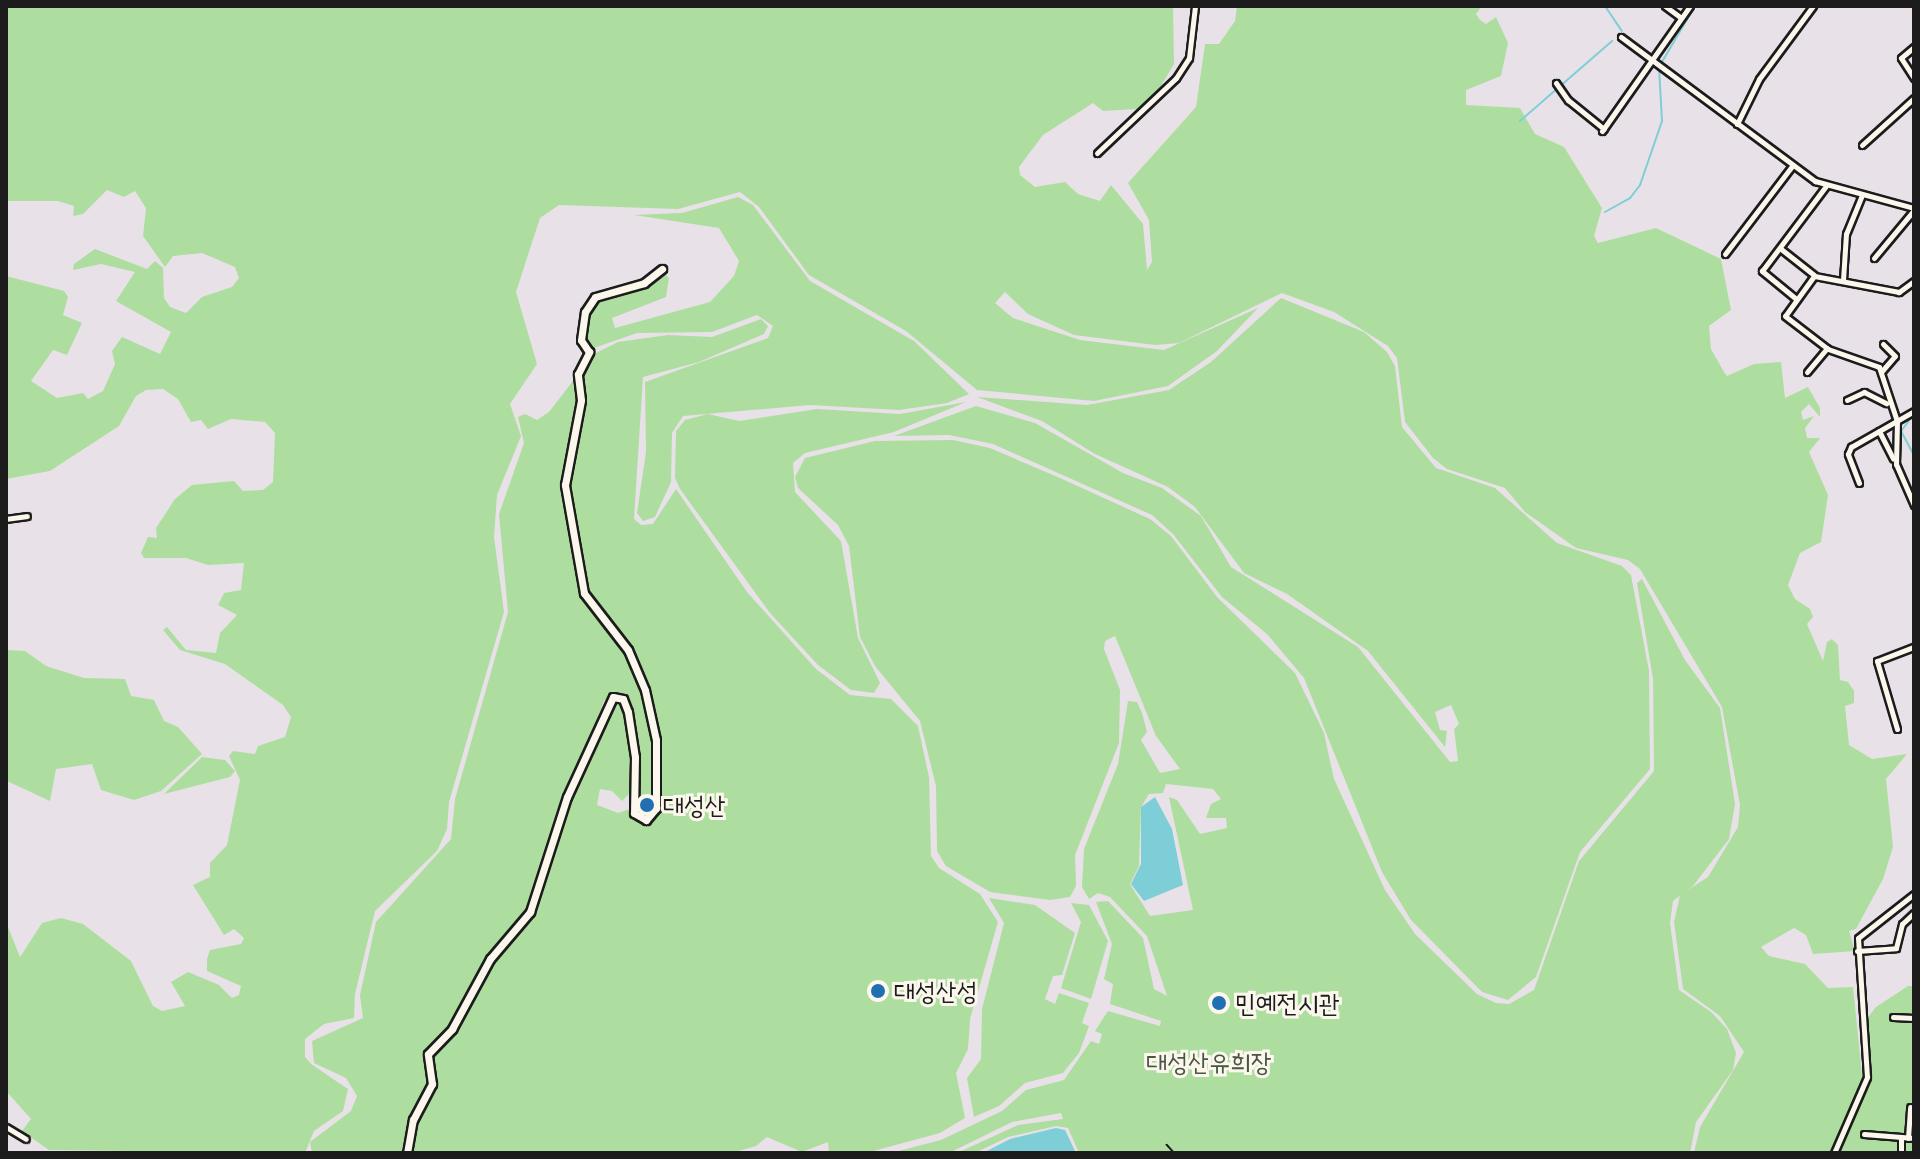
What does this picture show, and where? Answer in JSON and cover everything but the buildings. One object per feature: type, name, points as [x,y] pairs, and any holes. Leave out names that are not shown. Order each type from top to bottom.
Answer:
[{"type":"street","points":[[1097,153],[1176,78],[1189,58],[1195,6]]},
{"type":"street","points":[[1665,6],[1681,17]]},
{"type":"street","points":[[1556,83],[1569,101],[1603,130],[1658,62],[1690,6]]},
{"type":"street","points":[[1737,124],[1759,79],[1813,6]]},
{"type":"street","points":[[1621,37],[1792,166],[1826,186],[1914,209],[1874,258]]},
{"type":"street","points":[[1914,47],[1901,58],[1914,78]]},
{"type":"street","points":[[1862,145],[1914,98]]},
{"type":"street","points":[[1725,254],[1792,166]]},
{"type":"street","points":[[1795,298],[1762,271],[1826,186]]},
{"type":"street","points":[[1843,280],[1846,234],[1862,195]]},
{"type":"street","points":[[1780,249],[1814,276],[1899,292],[1914,281]]},
{"type":"street","points":[[407,1153],[413,1120],[432,1084],[428,1054],[452,1029],[490,959],[530,912],[567,797],[613,697],[623,699],[628,712],[635,757],[634,813],[646,820],[656,808],[656,740],[645,690],[628,650],[584,593],[565,485],[581,400],[578,374],[589,352],[581,340],[585,312],[595,297],[644,283],[662,269]]},
{"type":"street","points":[[1814,276],[1795,298],[1786,319],[1827,348],[1872,362],[1881,372],[1887,403],[1897,421],[1896,464]]},
{"type":"street","points":[[1881,372],[1895,356],[1883,344]]},
{"type":"street","points":[[1807,372],[1827,348]]},
{"type":"street","points":[[1847,400],[1864,392],[1887,403]]},
{"type":"street","points":[[1859,483],[1849,451],[1914,411]]},
{"type":"street","points":[[1879,431],[1914,505]]},
{"type":"street","points":[[6,519],[27,516]]},
{"type":"street","points":[[1897,729],[1877,661],[1914,647]]},
{"type":"street","points":[[1834,1153],[1867,1077],[1857,951],[1863,930],[1914,894]]},
{"type":"street","points":[[1857,951],[1896,948],[1902,924],[1914,913]]},
{"type":"street","points":[[1893,1017],[1914,1018]]},
{"type":"street","points":[[1901,1153],[1908,1138],[1910,1107]]},
{"type":"street","points":[[6,1127],[26,1139]]},
{"type":"street","points":[[1864,1134],[1908,1138]]},
{"type":"green space","points":[[6,6],[1173,6],[1174,64],[1156,94],[1137,109],[1103,111],[1093,103],[1043,135],[1019,167],[1020,175],[1035,187],[1065,182],[1078,194],[1100,201],[1111,185],[1143,224],[1147,270],[1152,262],[1149,220],[1128,183],[1196,107],[1205,44],[1219,44],[1235,21],[1237,6],[1482,6],[1476,14],[1480,20],[1486,24],[1496,17],[1508,43],[1501,76],[1466,90],[1466,105],[1520,108],[1535,134],[1564,147],[1602,208],[1594,236],[1598,243],[1656,228],[1721,259],[1731,310],[1709,326],[1711,349],[1724,372],[1727,376],[1754,364],[1781,362],[1785,398],[1808,387],[1820,408],[1820,417],[1809,404],[1801,412],[1803,420],[1814,416],[1805,428],[1807,438],[1820,438],[1809,452],[1828,495],[1821,542],[1800,553],[1788,585],[1795,599],[1810,609],[1813,617],[1807,624],[1823,661],[1827,642],[1832,639],[1838,645],[1840,680],[1848,682],[1854,691],[1854,703],[1845,706],[1849,745],[1872,759],[1907,754],[1886,779],[1893,847],[1883,879],[1856,929],[1849,931],[1855,951],[1813,954],[1806,935],[1794,928],[1761,947],[1769,956],[1805,964],[1828,988],[1853,987],[1863,1085],[1833,1153],[1694,1153],[1700,1127],[1744,1052],[1720,1016],[1683,989],[1674,922],[1680,895],[1708,877],[1738,827],[1740,805],[1722,707],[1640,569],[1628,560],[1576,548],[1525,512],[1505,488],[1447,469],[1433,458],[1405,422],[1397,358],[1388,346],[1334,312],[1282,293],[1179,343],[1155,345],[1074,335],[1028,314],[1005,292],[995,303],[1013,318],[1080,340],[1164,350],[1258,308],[1217,351],[1168,386],[1094,401],[977,390],[906,331],[809,275],[759,207],[740,192],[678,209],[559,205],[540,218],[516,292],[537,364],[510,404],[521,436],[497,495],[494,537],[504,612],[449,802],[447,829],[437,851],[375,911],[355,994],[354,1018],[324,1024],[305,1039],[305,1057],[311,1064],[348,1089],[343,1111],[314,1131],[305,1153],[49,1150],[22,1131],[31,1119],[6,1091],[6,922],[20,957],[42,923],[61,918],[83,924],[131,961],[153,1006],[162,1011],[185,1006],[171,982],[188,972],[219,985],[232,998],[239,995],[241,986],[207,971],[207,959],[210,950],[241,944],[244,938],[234,929],[224,935],[193,885],[210,877],[210,863],[227,845],[240,780],[229,756],[233,751],[255,754],[258,746],[285,737],[291,717],[283,705],[225,664],[180,650],[163,630],[167,627],[186,650],[216,653],[220,633],[237,615],[218,605],[224,593],[241,590],[244,563],[208,565],[186,558],[144,558],[141,553],[148,537],[157,538],[156,528],[175,499],[192,485],[234,481],[243,491],[263,490],[273,482],[275,433],[265,422],[231,419],[208,429],[201,420],[191,422],[178,399],[163,389],[146,390],[136,396],[119,426],[50,471],[6,479],[6,276],[64,291],[68,297],[63,315],[82,323],[67,355],[53,350],[31,381],[57,398],[83,393],[88,399],[103,391],[115,364],[112,351],[122,337],[160,354],[171,332],[116,301],[135,272],[101,264],[73,270],[74,264],[95,249],[147,269],[155,261],[163,268],[164,298],[170,307],[186,313],[202,297],[232,287],[239,278],[235,267],[202,253],[173,256],[165,267],[143,236],[146,208],[135,191],[124,197],[107,190],[83,214],[73,216],[74,206],[58,201],[6,201]]},
{"type":"green space","points":[[738,197],[753,205],[810,281],[914,341],[969,394],[947,403],[899,410],[810,405],[683,416],[672,433],[671,482],[655,517],[643,521],[637,513],[646,452],[645,382],[768,338],[773,326],[757,315],[712,332],[637,333],[591,349],[584,330],[590,307],[663,272],[669,278],[666,297],[612,318],[615,328],[710,302],[734,276],[739,261],[719,228],[634,215],[682,213]]},
{"type":"green space","points":[[1281,298],[1364,332],[1387,352],[1395,366],[1402,427],[1436,468],[1495,488],[1557,543],[1622,566],[1631,575],[1649,671],[1650,769],[1580,852],[1536,977],[1508,1000],[1482,992],[1411,920],[1382,872],[1304,678],[1267,634],[1222,597],[1173,534],[1152,515],[993,444],[949,435],[894,436],[976,406],[1035,423],[1123,473],[1162,488],[1201,516],[1231,567],[1358,647],[1450,762],[1458,761],[1454,729],[1459,724],[1451,705],[1435,712],[1440,730],[1447,731],[1445,747],[1368,651],[1287,594],[1244,573],[1195,507],[1168,487],[1095,454],[1042,421],[977,397],[1087,405],[1169,390],[1211,362]]},
{"type":"green space","points":[[761,319],[768,326],[764,334],[699,362],[643,377],[634,519],[641,525],[653,524],[676,489],[747,592],[816,669],[850,695],[891,699],[918,726],[929,777],[931,856],[939,868],[980,894],[998,922],[970,1019],[968,1049],[956,1073],[965,1118],[940,1133],[866,1153],[829,1153],[828,1142],[802,1152],[767,1137],[756,1146],[731,1153],[410,1153],[416,1121],[435,1083],[432,1056],[449,1040],[487,968],[528,922],[567,804],[606,708],[615,700],[625,713],[632,756],[629,794],[622,801],[612,791],[600,789],[597,805],[618,813],[630,809],[645,825],[655,818],[660,797],[647,689],[638,663],[586,588],[568,488],[584,404],[583,369],[594,354],[618,342],[668,335],[712,337]]},
{"type":"green space","points":[[576,377],[579,393],[564,507],[587,603],[625,650],[643,692],[655,740],[653,812],[645,818],[636,810],[638,790],[626,701],[614,693],[604,701],[525,916],[480,969],[450,1027],[426,1053],[427,1090],[404,1153],[312,1153],[310,1142],[351,1111],[357,1096],[346,1078],[314,1063],[312,1041],[363,1018],[360,995],[376,922],[451,839],[455,799],[508,612],[499,514],[524,443],[518,417],[525,414],[537,420],[549,412]]},
{"type":"green space","points":[[966,402],[894,432],[805,453],[793,463],[795,492],[841,541],[858,638],[880,683],[874,693],[851,690],[818,665],[770,613],[680,489],[675,478],[676,431],[685,420],[708,414],[739,421],[817,409],[900,414]]},
{"type":"green space","name":"대성산유희장","points":[[953,440],[990,448],[1150,519],[1171,536],[1217,597],[1295,673],[1324,733],[1334,779],[1385,890],[1415,934],[1477,994],[1496,1003],[1509,1004],[1534,990],[1579,861],[1654,771],[1653,679],[1637,583],[1642,579],[1685,660],[1720,708],[1735,804],[1729,839],[1693,886],[1673,901],[1670,923],[1679,990],[1711,1012],[1727,1029],[1736,1053],[1733,1070],[1696,1122],[1690,1153],[1079,1153],[1068,1128],[1056,1126],[1008,1137],[975,1153],[957,1153],[1018,1125],[1063,1119],[1061,1113],[1012,1122],[949,1153],[891,1153],[941,1140],[1002,1111],[1026,1090],[1064,1080],[1091,1041],[1099,1044],[1102,1034],[1095,1031],[1108,1011],[1160,1026],[1161,1021],[1110,1004],[1113,984],[1104,979],[1112,944],[1096,902],[1108,901],[1143,938],[1154,989],[1167,996],[1147,936],[1110,897],[1098,893],[1089,899],[1082,887],[1084,849],[1118,764],[1128,701],[1137,702],[1142,713],[1147,732],[1141,740],[1160,773],[1180,769],[1156,736],[1115,636],[1105,641],[1104,649],[1120,690],[1119,743],[1075,855],[1076,886],[1070,897],[1050,900],[990,892],[946,866],[937,851],[936,786],[920,721],[875,666],[860,637],[849,546],[838,525],[798,488],[795,477],[805,458],[875,441]],"holes":[[[1166,784],[1213,789],[1221,799],[1211,804],[1206,818],[1226,818],[1227,828],[1200,834],[1177,800],[1169,797],[1193,910],[1150,916],[1130,884],[1139,866],[1141,807],[1149,794],[1163,793]]]},
{"type":"green space","points":[[6,650],[25,651],[46,666],[84,678],[125,679],[131,696],[154,700],[164,721],[178,727],[202,754],[161,791],[134,800],[101,790],[92,764],[56,769],[50,801],[7,781]]},
{"type":"green space","points":[[202,757],[225,760],[235,771],[230,777],[164,794]]},
{"type":"green space","points":[[989,898],[1035,905],[1075,933],[1062,975],[1053,976],[1045,999],[1055,1004],[1059,993],[1089,1003],[1082,1023],[1089,1026],[1079,1053],[1063,1073],[1025,1083],[999,1106],[974,1117],[967,1078],[981,1059],[982,1009],[1004,923]]},
{"type":"green space","points":[[1071,903],[1089,905],[1108,941],[1091,999],[1061,988],[1081,922]]},
{"type":"green space","points":[[1908,986],[1914,986],[1914,1153],[1836,1153],[1868,1079],[1866,1020],[1876,1007]]},
{"type":"water","points":[[1155,797],[1172,829],[1183,885],[1144,901],[1131,884],[1141,864],[1141,807]]},
{"type":"water","points":[[1056,1128],[1065,1130],[1076,1153],[983,1153],[1010,1139]]},
{"type":"waterway","points":[[1605,6],[1622,31]]},
{"type":"waterway","points":[[1605,212],[1630,198],[1640,185],[1662,121],[1659,67],[1695,6]]},
{"type":"waterway","points":[[1520,121],[1612,41]]},
{"type":"waterway","points":[[1914,414],[1901,431],[1914,455]]},
{"type":"railway","points":[[1166,1144],[1174,1153]]},
{"type":"place","name":"대성산","points":[[647,805]]},
{"type":"place","name":"대성산성","points":[[878,991]]},
{"type":"place","name":"민예전시관","points":[[1219,1003]]}]
